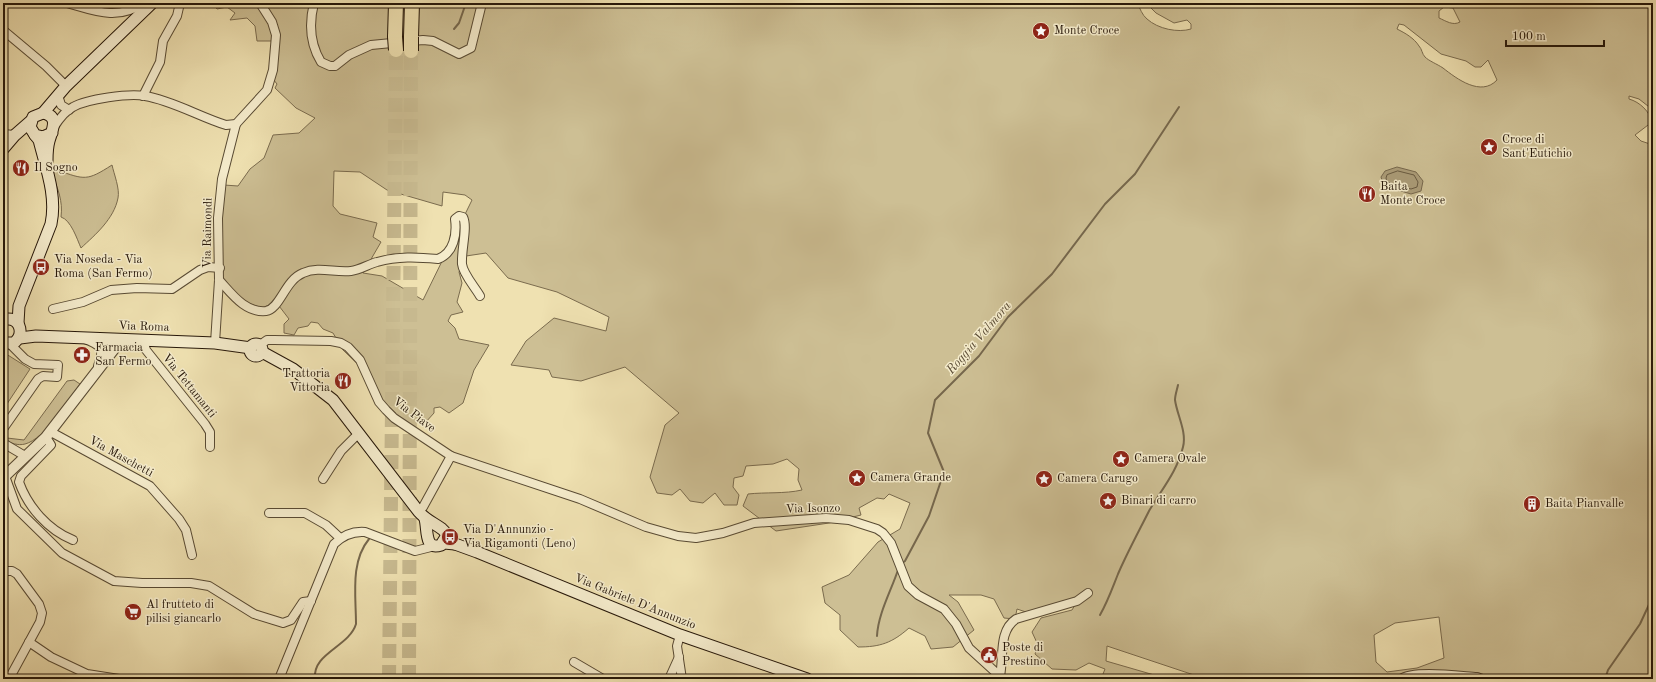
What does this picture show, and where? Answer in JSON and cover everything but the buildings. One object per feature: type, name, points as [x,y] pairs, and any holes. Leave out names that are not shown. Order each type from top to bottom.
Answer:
[{"type":"highway","points":[[396,3],[396,44]]},
{"type":"highway","points":[[411,44],[412,3]]},
{"type":"main road","points":[[35,135],[43,137],[58,95],[152,3]]},
{"type":"main road","points":[[3,149],[36,114],[50,119]]},
{"type":"main road","points":[[47,172],[50,119]]},
{"type":"main road","points":[[6,344],[20,330],[19,306],[51,224],[54,205],[39,140],[30,127],[31,121]]},
{"type":"main road","points":[[5,319],[19,306]]},
{"type":"main road","name":"Via Roma","points":[[5,319],[12,319],[20,330],[36,336],[215,343],[258,349],[293,369],[333,400],[406,497],[422,515]]},
{"type":"main road","points":[[422,515],[443,530],[437,541]]},
{"type":"main road","points":[[422,515],[437,541]]},
{"type":"main road","name":"Via Gabriele D'Annunzio","points":[[437,541],[680,635],[807,679]]},
{"type":"street","points":[[67,3],[112,14],[126,12],[144,3]]},
{"type":"street","points":[[143,96],[160,62],[163,41],[177,16],[180,3]]},
{"type":"street","points":[[50,119],[85,103],[143,96],[160,100],[226,125],[236,124],[267,90],[273,70],[276,43],[275,29],[260,3]]},
{"type":"street","points":[[314,3],[311,26],[312,39],[321,62],[330,66],[335,66],[349,55],[371,45],[381,43],[423,40],[437,43],[459,54],[465,52],[471,48],[482,3]]},
{"type":"street","points":[[3,30],[46,66],[66,86]]},
{"type":"street","points":[[58,95],[61,105],[66,112]]},
{"type":"street","name":"Via Raimondi","points":[[215,343],[220,268],[218,218],[222,177],[236,124]]},
{"type":"street","points":[[3,134],[15,135]]},
{"type":"street","points":[[219,280],[243,305],[263,311],[271,310],[277,304],[288,285],[302,273],[328,270],[351,271],[374,263],[400,258],[442,258],[454,243],[456,229],[455,220],[459,216],[463,216],[465,222],[462,238],[462,264],[465,273],[472,281],[480,296]]},
{"type":"street","points":[[53,309],[83,302],[111,290],[137,288],[172,289],[200,270],[208,267],[220,268]]},
{"type":"street","points":[[83,338],[96,342],[101,347],[103,353],[97,370]]},
{"type":"street","points":[[121,340],[49,435],[4,477],[17,509],[62,553],[114,581],[142,583],[191,583],[209,586],[254,614],[283,623],[291,620],[302,602],[311,601]]},
{"type":"street","name":"Via Tettamanti","points":[[143,340],[146,350],[205,424],[210,432],[210,447]]},
{"type":"street","name":"Via Piave","points":[[258,349],[267,340],[331,341],[348,347],[360,360],[379,402],[386,410],[394,418],[451,456],[580,499]]},
{"type":"street","points":[[3,429],[38,379],[43,376],[57,377],[58,365],[34,364],[6,344]]},
{"type":"street","points":[[323,479],[341,451],[360,434]]},
{"type":"street","points":[[49,435],[52,445],[22,476],[19,482],[23,494],[43,520],[57,532],[73,540]]},
{"type":"street","name":"Via Maschetti","points":[[49,435],[150,486],[179,519],[186,530],[192,555]]},
{"type":"street","points":[[3,444],[25,456]]},
{"type":"street","points":[[422,515],[423,507],[451,456]]},
{"type":"street","name":"Via Isonzo","points":[[580,499],[646,527],[678,536],[696,538],[718,534],[754,523],[826,518],[849,520],[868,525],[877,529],[887,537],[908,586],[918,595],[944,609],[956,624],[969,648],[1001,677]]},
{"type":"street","points":[[269,514],[305,512],[326,525],[340,538]]},
{"type":"street","points":[[279,679],[334,544],[340,538],[352,532],[365,532],[415,551],[437,541]]},
{"type":"street","points":[[3,571],[12,571],[17,574],[41,608],[40,622],[9,679]]},
{"type":"street","points":[[1001,677],[1005,633],[1009,623],[1016,619],[1077,601],[1088,593]]},
{"type":"street","points":[[680,635],[677,646],[682,679]]},
{"type":"street","points":[[29,642],[51,656],[87,674],[119,679]]},
{"type":"street","points":[[669,679],[679,656]]},
{"type":"street","points":[[574,662],[603,679]]},
{"type":"street","points":[[1401,679],[1406,676],[1434,674],[1477,677],[1482,679]]},
{"type":"shaded area","points":[[212,3],[1137,3],[1147,19],[1162,28],[1180,31],[1191,29],[1191,24],[1187,20],[1174,23],[1156,13],[1146,3],[1653,3],[1653,110],[1639,99],[1629,96],[1629,99],[1637,102],[1644,108],[1652,122],[1635,135],[1641,141],[1653,145],[1653,679],[1335,679],[1334,677],[1330,679],[1222,679],[1217,675],[1212,679],[1206,679],[1107,646],[1106,661],[1168,679],[1101,679],[1105,669],[1089,663],[1076,670],[1052,669],[1035,654],[1038,645],[1032,632],[1041,618],[1072,610],[1081,595],[1068,604],[1029,613],[1017,609],[1015,619],[1004,618],[994,599],[981,595],[949,595],[958,602],[974,630],[953,647],[931,649],[925,636],[909,628],[891,641],[879,645],[858,647],[840,630],[840,615],[825,603],[822,587],[849,575],[878,542],[900,529],[910,503],[889,494],[884,499],[877,498],[859,508],[861,515],[829,523],[776,531],[743,506],[748,494],[802,490],[798,480],[799,469],[787,459],[773,464],[746,466],[743,476],[734,478],[733,487],[739,495],[737,505],[724,505],[715,493],[703,503],[690,501],[680,489],[672,495],[657,493],[650,477],[665,425],[679,413],[625,367],[581,381],[552,377],[549,370],[511,365],[526,341],[554,318],[606,331],[609,317],[557,292],[508,278],[486,253],[466,256],[459,272],[462,283],[457,302],[463,312],[451,315],[448,321],[455,328],[459,339],[489,345],[474,370],[463,403],[449,413],[440,407],[434,408],[434,413],[425,423],[419,419],[405,422],[381,399],[361,367],[343,350],[333,333],[323,329],[318,323],[311,322],[308,326],[298,328],[294,335],[284,333],[284,324],[289,319],[276,302],[262,308],[242,301],[223,280],[219,234],[224,185],[238,186],[250,169],[264,158],[273,135],[299,133],[315,118],[296,108],[275,88],[277,84],[273,79],[272,41],[257,41],[255,26],[247,18],[230,20],[235,13],[227,7],[217,9]],"holes":[[[1444,7],[1453,8],[1460,22],[1452,23],[1439,18],[1439,11]],[[1399,24],[1404,25],[1441,54],[1466,61],[1475,67],[1481,67],[1488,60],[1497,80],[1491,85],[1484,87],[1477,87],[1462,81],[1424,56],[1420,47],[1415,41],[1397,29]],[[334,171],[360,172],[387,190],[442,206],[443,192],[465,195],[472,200],[423,300],[382,276],[363,273],[381,242],[373,237],[377,223],[340,214],[333,206]],[[1439,617],[1444,658],[1417,668],[1387,672],[1376,662],[1374,635],[1395,623]]]},
{"type":"shaded area","points":[[112,165],[118,190],[116,206],[103,226],[81,248],[71,226],[61,217],[61,200],[52,174],[57,170],[74,176],[86,177],[97,174]]},
{"type":"shaded area","points":[[3,352],[30,369],[3,410]]},
{"type":"shaded area","points":[[74,380],[80,384],[56,418],[33,441],[20,445],[4,440],[7,438],[24,440],[67,381]]},
{"type":"water","points":[[1397,167],[1416,172],[1423,181],[1421,191],[1411,194],[1384,186],[1381,177],[1385,171]]},
{"type":"waterway","points":[[454,29],[459,23],[466,3]]},
{"type":"waterway","name":"Roggia Valmora","points":[[901,564],[905,561],[929,516],[944,472],[928,433],[935,400],[979,356],[1008,317],[1052,274],[1105,204],[1135,174],[1179,107]]},
{"type":"waterway","points":[[1100,615],[1133,542],[1149,511],[1177,465],[1184,441],[1183,429],[1175,400],[1178,385]]},
{"type":"waterway","points":[[315,679],[316,670],[319,663],[325,656],[346,639],[356,624],[355,580],[359,558],[369,539]]},
{"type":"waterway","name":"Roggia Valmora","points":[[877,636],[882,611],[898,570]]},
{"type":"waterway","points":[[1605,679],[1608,670],[1640,624],[1653,596]]},
{"type":"tunnel","points":[[389,679],[396,50]]},
{"type":"tunnel","points":[[409,679],[411,51]]},
{"type":"place","name":"Monte Croce","points":[[1041,31]]},
{"type":"place","name":"Croce di Sant'Eutichio","points":[[1489,147]]},
{"type":"place","name":"Il Sogno","points":[[21,168]]},
{"type":"place","name":"Baita Monte Croce","points":[[1367,194]]},
{"type":"place","name":"Via Noseda - Via Roma (San Fermo)","points":[[41,267]]},
{"type":"place","name":"Farmacia San Fermo","points":[[82,355]]},
{"type":"place","name":"Trattoria Vittoria","points":[[343,381]]},
{"type":"place","name":"Camera Ovale","points":[[1121,459]]},
{"type":"place","name":"Camera Grande","points":[[857,478]]},
{"type":"place","name":"Camera Carugo","points":[[1044,479]]},
{"type":"place","name":"Binari di carro","points":[[1108,501]]},
{"type":"place","name":"Baita Pianvalle","points":[[1532,504]]},
{"type":"place","name":"Via D'Annunzio - Via Rigamonti (Leno)","points":[[450,537]]},
{"type":"place","name":"Al frutteto di pilisi giancarlo","points":[[133,612]]},
{"type":"place","name":"Poste di Prestino","points":[[989,655]]}]
